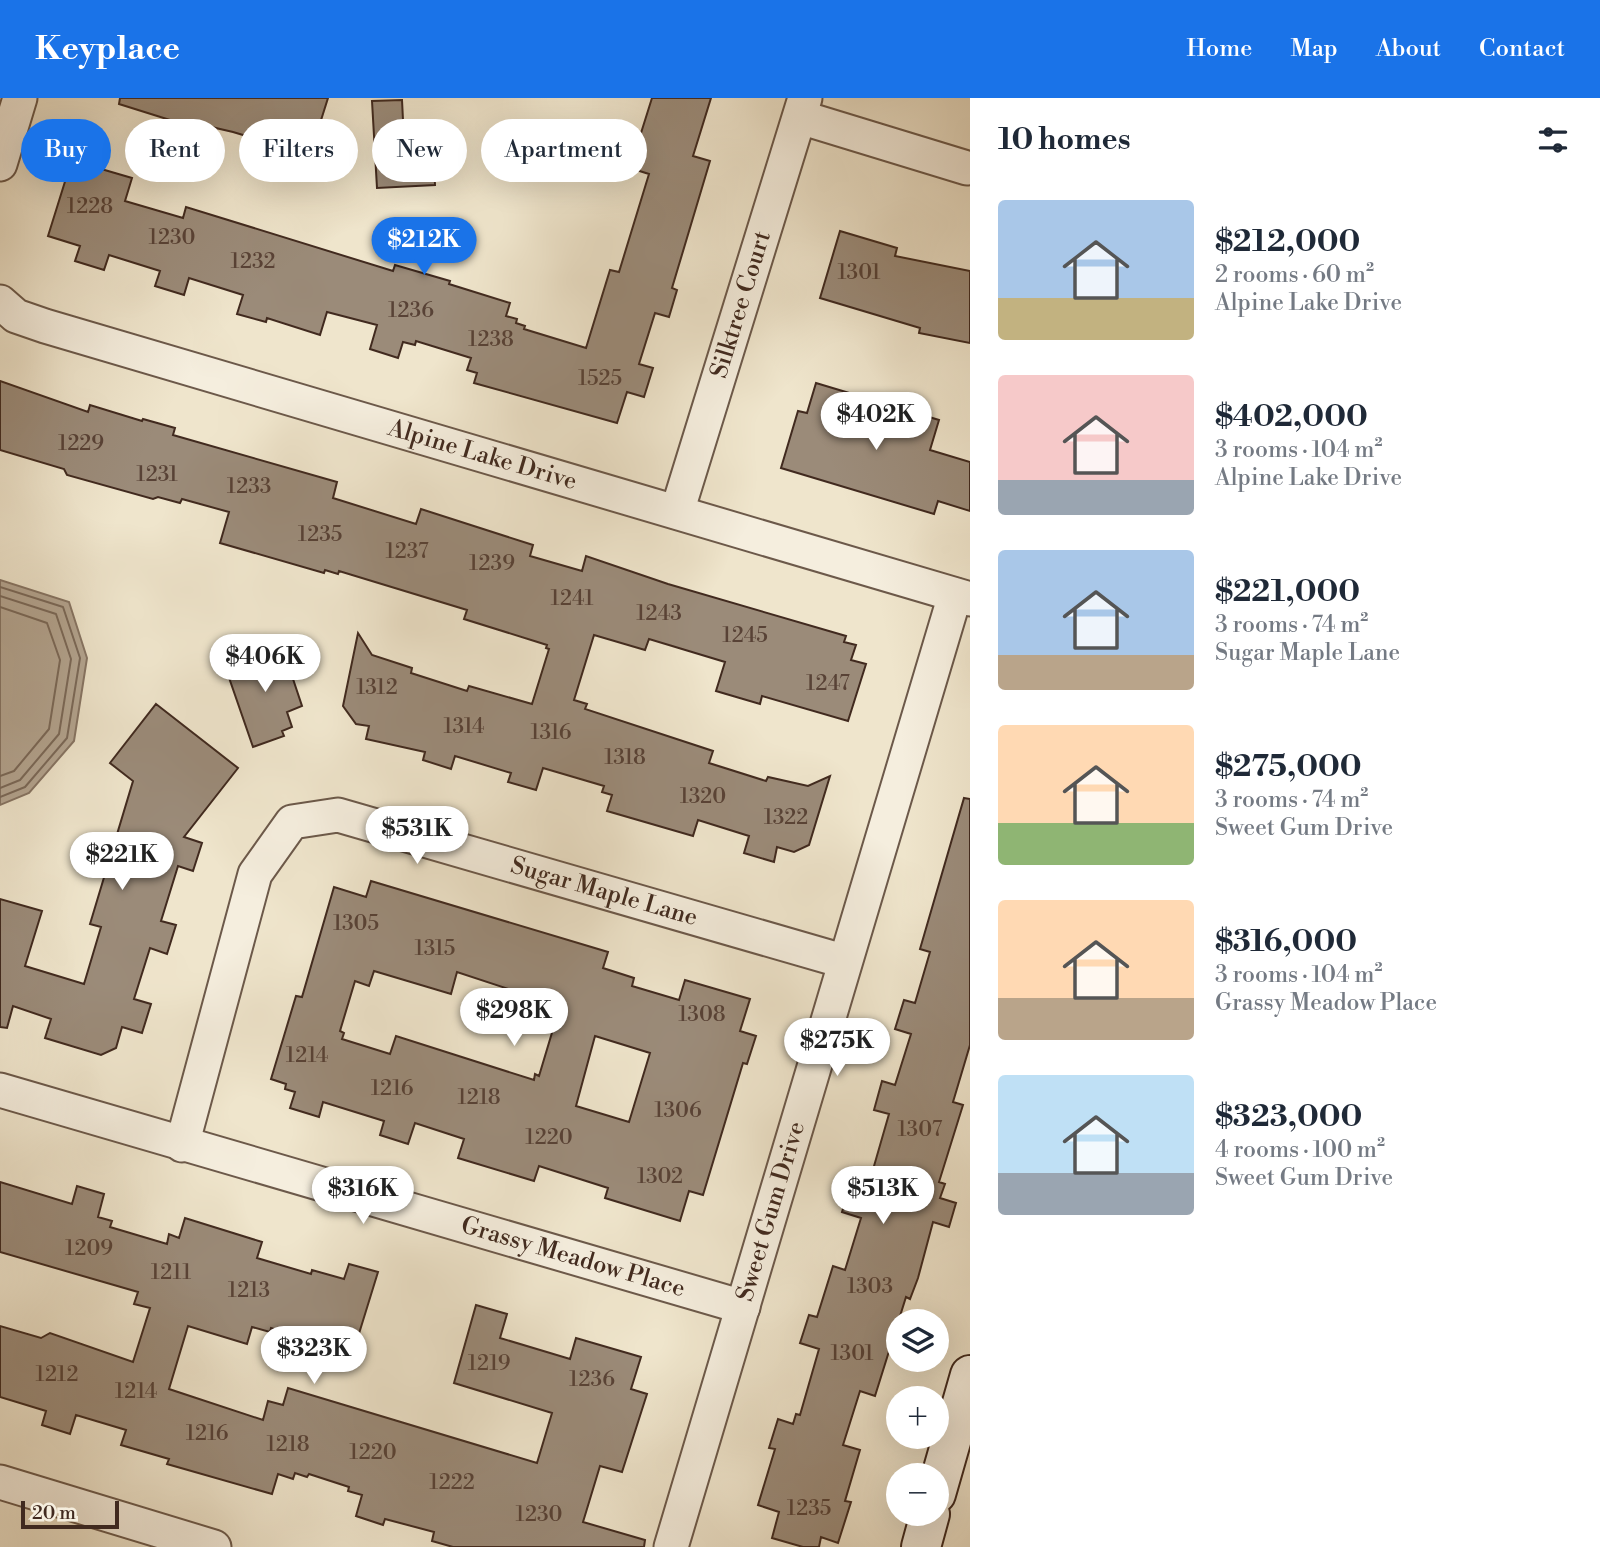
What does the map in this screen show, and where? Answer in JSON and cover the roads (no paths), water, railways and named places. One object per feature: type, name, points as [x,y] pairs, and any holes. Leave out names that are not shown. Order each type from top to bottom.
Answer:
[{"type":"street","points":[[0,164],[20,98]]},
{"type":"street","points":[[803,107],[967,168]]},
{"type":"street","name":"Silktree Court","points":[[677,512],[803,107]]},
{"type":"street","name":"Alpine Lake Drive","points":[[0,302],[16,316],[45,327],[963,597]]},
{"type":"street","name":"Sweet Gum Drive","points":[[671,1547],[843,961],[963,597]]},
{"type":"street","name":"Sugar Maple Lane","points":[[183,1145],[255,874],[292,822],[338,815],[843,961]]},
{"type":"street","name":"Grassy Meadow Place","points":[[0,1090],[743,1307]]},
{"type":"street","points":[[945,1463],[970,1375]]},
{"type":"street","points":[[0,1482],[215,1547]]},
{"type":"street","points":[[921,1547],[927,1526]]},
{"type":"water","points":[[0,580],[69,602],[87,658],[74,741],[29,793],[0,805]]}]
